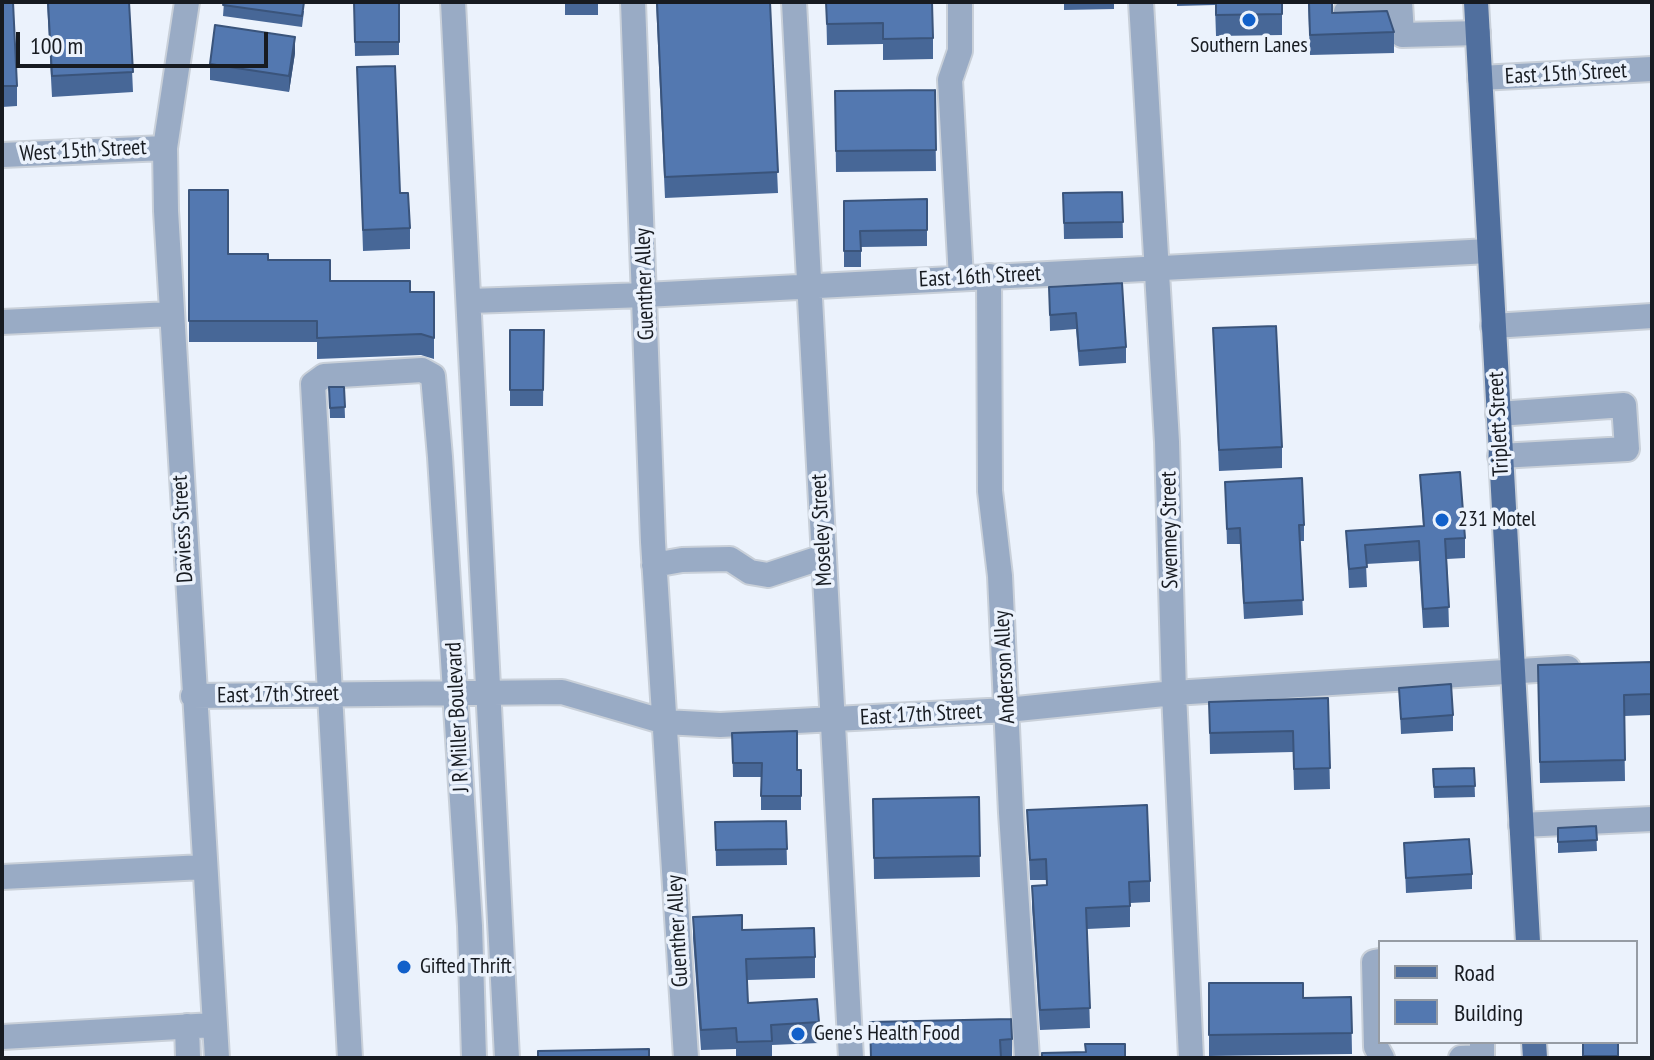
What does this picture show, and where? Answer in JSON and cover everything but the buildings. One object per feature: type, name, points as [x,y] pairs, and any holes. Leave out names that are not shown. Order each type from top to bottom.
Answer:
[{"type":"main road","name":"Triplett Street","points":[[1476,2],[1528,940]]},
{"type":"street","name":"Daviess Street","points":[[187,2],[165,148],[171,314],[217,1058]]},
{"type":"street","points":[[453,2],[507,1058]]},
{"type":"street","name":"Guenther Alley","points":[[633,2],[654,565],[686,1058]]},
{"type":"street","name":"Moseley Street","points":[[794,2],[851,1058]]},
{"type":"street","points":[[960,2],[960,51],[950,80],[961,278]]},
{"type":"street","name":"Swenney Street","points":[[1141,2],[1167,442],[1174,693],[1191,1058]]},
{"type":"street","points":[[1346,12],[1400,6],[1402,35],[1478,33]]},
{"type":"street","name":"East 15th Street","points":[[1480,78],[1652,69]]},
{"type":"street","name":"West 15th Street","points":[[2,155],[165,148]]},
{"type":"street","name":"East 16th Street","points":[[470,301],[809,287],[1489,251]]},
{"type":"street","name":"Anderson Alley","points":[[989,276],[990,491],[1000,576],[1027,1058]]},
{"type":"street","points":[[2,322],[171,314]]},
{"type":"street","points":[[1493,326],[1652,316]]},
{"type":"street","name":"J R Miller Boulevard","points":[[330,694],[313,384],[324,376],[422,370],[433,376],[457,692],[474,1058]]},
{"type":"street","points":[[1498,414],[1624,405],[1627,449],[1500,456]]},
{"type":"street","points":[[654,565],[682,560],[730,559],[750,572],[768,575],[823,557]]},
{"type":"street","name":"East 17th Street","points":[[193,696],[562,692],[665,722],[720,725],[1007,710],[1174,693],[1589,667]]},
{"type":"street","points":[[330,694],[350,1058]]},
{"type":"street","points":[[1521,825],[1652,819]]},
{"type":"street","points":[[2,877],[204,867]]},
{"type":"street","points":[[470,926],[500,925]]},
{"type":"street","points":[[1378,956],[1376,1047],[1382,1058]]},
{"type":"street","points":[[2,1037],[214,1025]]},
{"type":"street","points":[[187,1026],[188,1058]]},
{"type":"street","points":[[1461,1058],[1482,1057],[1482,1044]]},
{"type":"place","name":"Southern Lanes","points":[[1249,20]]},
{"type":"place","name":"231 Motel","points":[[1442,520]]},
{"type":"place","name":"Gifted Thrift","points":[[404,967]]},
{"type":"place","name":"Gene's Health Food","points":[[798,1034]]}]
